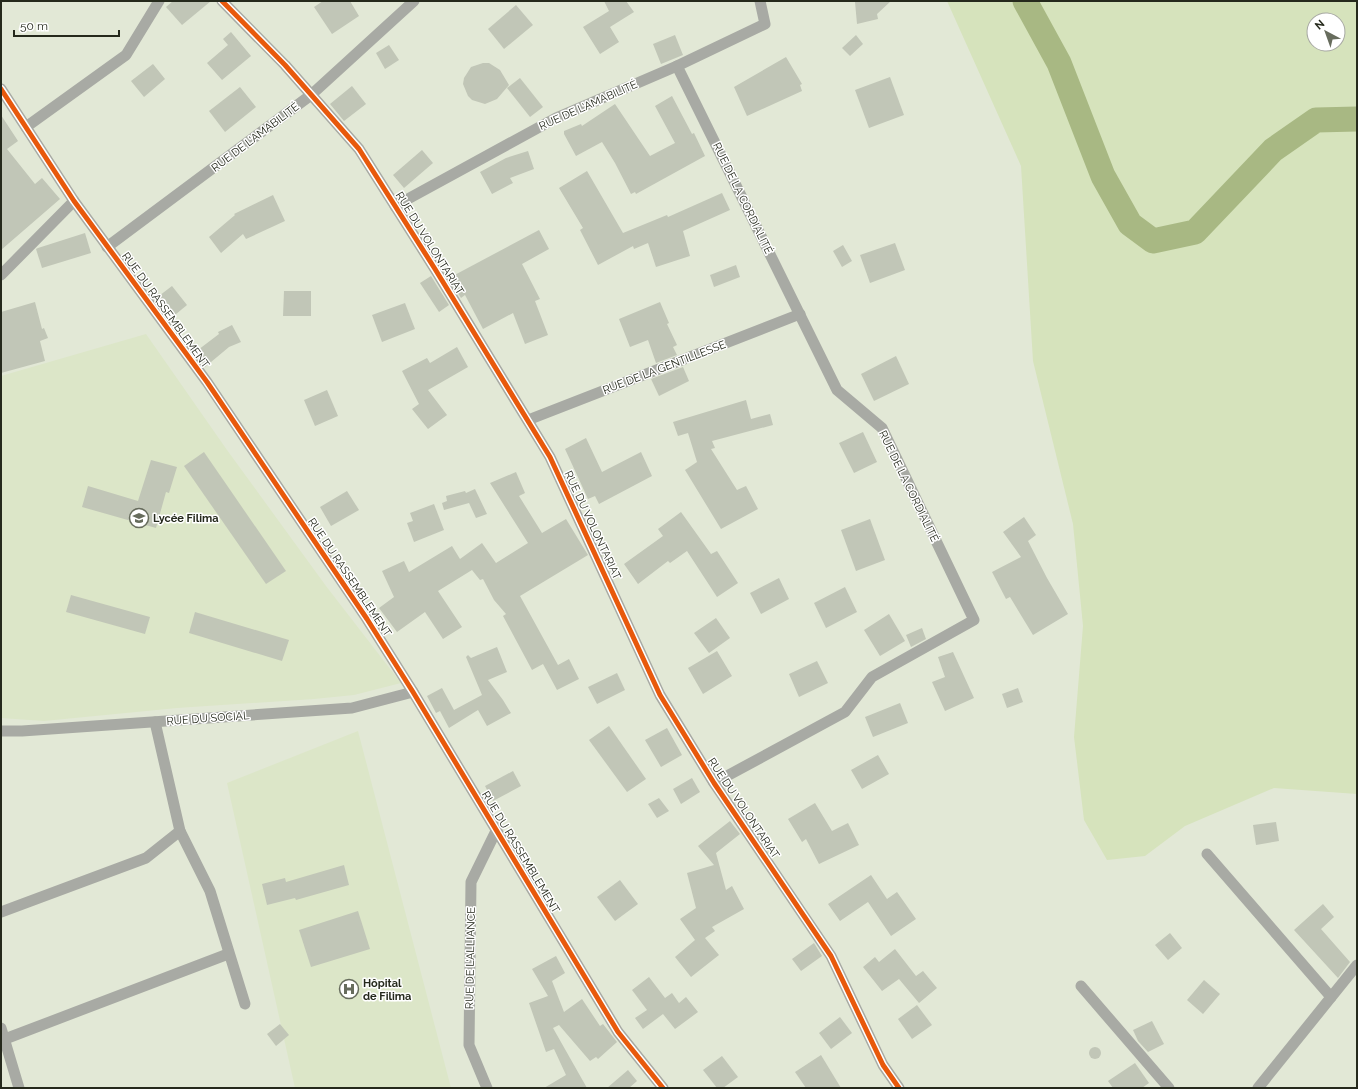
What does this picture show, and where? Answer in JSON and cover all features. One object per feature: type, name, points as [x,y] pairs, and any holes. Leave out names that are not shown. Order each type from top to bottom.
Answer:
[{"type":"street","points":[[26,127],[126,55],[159,1]]},
{"type":"street","name":"RUE DU VOLONTARIAT","points":[[222,1],[285,65],[359,149],[395,206],[550,456],[660,695],[714,783],[831,956],[883,1065],[899,1088]]},
{"type":"street","name":"RUE DE L'AMABILITÉ","points":[[107,247],[312,95],[414,1]]},
{"type":"street","name":"RUE DE L'AMABILITÉ","points":[[395,206],[556,118],[677,66],[765,24],[760,1]]},
{"type":"street","name":"RUE DE LA CORDIALITÉ","points":[[677,66],[837,390],[882,428],[974,620],[872,676],[845,712],[714,783]]},
{"type":"street","name":"RUE DU RASSEMBLEMENT","points":[[1,89],[74,201],[207,382],[367,619],[413,692],[618,1032],[663,1088]]},
{"type":"street","points":[[1,275],[74,201]]},
{"type":"street","name":"RUE DE LA GENTILLESSE","points":[[528,420],[800,314]]},
{"type":"street","name":"RUE DU SOCIAL","points":[[1,731],[22,732],[352,708],[413,692]]},
{"type":"street","points":[[155,722],[180,831],[210,891],[228,954],[245,1004]]},
{"type":"street","name":"RUE DE L'ALLIANCE","points":[[487,1088],[469,1045],[471,882],[496,830]]},
{"type":"street","points":[[1,912],[146,858],[180,831]]},
{"type":"street","points":[[1206,854],[1331,997]]},
{"type":"street","points":[[5,1039],[228,954]]},
{"type":"street","points":[[1258,1088],[1357,965]]},
{"type":"street","points":[[1081,986],[1169,1088]]},
{"type":"street","points":[[1,1028],[19,1088]]},
{"type":"shaded area","points":[[947,1],[1357,1],[1357,794],[1274,788],[1185,826],[1145,856],[1107,860],[1084,820],[1074,737],[1083,626],[1073,524],[1033,361],[1021,166]]},
{"type":"shaded area","name":"Lycée Filima","points":[[146,334],[227,450],[326,586],[401,683],[354,695],[314,699],[177,708],[44,721],[1,718],[1,376]]},
{"type":"shaded area","name":"Hôpital de Filima","points":[[358,731],[451,1088],[295,1088],[227,783]]},
{"type":"building","points":[[173,1],[211,1],[182,25],[166,7]]},
{"type":"building","points":[[323,1],[350,1],[359,16],[332,34],[314,7]]},
{"type":"building","points":[[604,1],[626,1],[634,12],[610,27],[619,42],[600,54],[583,27],[609,11]]},
{"type":"building","points":[[891,1],[877,14],[878,19],[857,24],[855,2]]},
{"type":"building","points":[[516,5],[533,25],[504,49],[488,29]]},
{"type":"building","points":[[231,32],[251,56],[222,80],[207,63],[228,45],[223,39]]},
{"type":"building","points":[[675,35],[683,55],[661,64],[653,44]]},
{"type":"building","points":[[856,35],[863,44],[850,56],[842,48]]},
{"type":"building","points":[[389,45],[399,60],[385,69],[376,53]]},
{"type":"building","points":[[786,57],[802,84],[800,85],[802,91],[747,116],[734,87]]},
{"type":"building","points":[[483,63],[489,63],[500,70],[509,85],[497,99],[485,104],[472,100],[468,96],[463,84],[464,78],[471,67]]},
{"type":"building","points":[[153,64],[165,79],[144,97],[131,81]]},
{"type":"building","points":[[890,77],[904,115],[869,128],[855,90]]},
{"type":"building","points":[[520,78],[543,107],[530,117],[507,88]]},
{"type":"building","points":[[352,86],[366,104],[344,121],[330,104]]},
{"type":"building","points":[[240,87],[256,107],[225,132],[209,111]]},
{"type":"building","points":[[672,96],[692,134],[694,133],[705,156],[636,194],[635,192],[631,194],[602,142],[576,156],[564,134],[564,131],[581,124],[582,126],[615,104],[650,156],[675,143],[655,106]]},
{"type":"building","points":[[1,115],[18,141],[7,149],[35,184],[42,178],[60,199],[1,250]]},
{"type":"building","points":[[422,150],[433,163],[404,188],[393,175]]},
{"type":"building","points":[[528,151],[534,169],[510,178],[513,183],[492,194],[480,172],[506,158]]},
{"type":"building","points":[[587,171],[623,233],[667,215],[668,217],[722,193],[730,210],[683,231],[690,256],[656,267],[648,243],[634,249],[633,246],[598,265],[580,230],[583,228],[559,188]]},
{"type":"building","points":[[273,195],[285,221],[246,239],[243,234],[221,253],[209,237],[235,215],[234,214]]},
{"type":"building","points":[[539,230],[549,249],[522,264],[540,299],[535,301],[548,335],[525,344],[513,313],[483,329],[465,295],[461,298],[449,278]]},
{"type":"building","points":[[85,233],[91,253],[42,268],[36,249]]},
{"type":"building","points":[[895,243],[905,270],[870,283],[860,255]]},
{"type":"building","points":[[843,245],[852,261],[842,267],[833,251]]},
{"type":"building","points":[[736,265],[740,277],[714,287],[710,275]]},
{"type":"building","points":[[431,276],[449,305],[439,312],[420,283]]},
{"type":"building","points":[[172,286],[187,305],[170,319],[155,299]]},
{"type":"building","points":[[284,291],[311,291],[311,316],[283,316]]},
{"type":"building","points":[[35,302],[42,329],[44,328],[48,338],[40,341],[45,361],[1,373],[1,312]]},
{"type":"building","points":[[660,302],[669,323],[667,324],[677,345],[673,347],[677,355],[656,363],[648,340],[630,347],[619,319]]},
{"type":"building","points":[[405,303],[415,329],[382,342],[372,315]]},
{"type":"building","points":[[232,325],[241,342],[229,347],[205,367],[194,353],[219,334],[218,332]]},
{"type":"building","points":[[457,347],[468,367],[428,390],[447,415],[428,429],[412,409],[419,404],[402,371],[427,358],[430,363]]},
{"type":"building","points":[[896,356],[909,384],[874,401],[861,374]]},
{"type":"building","points":[[683,367],[689,381],[659,396],[651,379]]},
{"type":"building","points":[[327,390],[338,416],[315,426],[304,400]]},
{"type":"building","points":[[746,400],[751,419],[770,414],[773,425],[712,441],[715,448],[711,449],[737,490],[746,486],[758,509],[721,529],[685,470],[697,462],[688,433],[678,436],[673,422]]},
{"type":"building","points":[[863,432],[877,462],[854,473],[839,443]]},
{"type":"building","points":[[586,438],[602,472],[641,452],[652,476],[599,504],[595,496],[588,499],[565,449]]},
{"type":"building","points":[[204,452],[286,571],[266,584],[184,466]]},
{"type":"building","points":[[151,460],[177,467],[169,493],[166,492],[156,528],[82,507],[88,486],[138,501]]},
{"type":"building","points":[[516,472],[525,493],[519,496],[542,533],[566,519],[588,555],[520,596],[558,665],[569,659],[579,679],[557,690],[543,664],[532,670],[503,616],[506,614],[494,600],[483,579],[480,580],[472,570],[438,591],[462,627],[443,639],[425,612],[397,632],[379,608],[394,597],[382,571],[404,561],[409,572],[452,546],[460,559],[482,543],[496,563],[528,543],[490,483]]},
{"type":"building","points":[[475,489],[487,514],[476,518],[469,503],[444,510],[442,503],[447,501],[446,496],[465,491],[466,493]]},
{"type":"building","points":[[347,491],[359,510],[331,526],[320,507]]},
{"type":"building","points":[[434,504],[444,530],[414,542],[407,523],[413,521],[410,513]]},
{"type":"building","points":[[681,512],[711,554],[717,551],[738,583],[717,597],[687,551],[670,563],[668,561],[638,584],[624,564],[663,536],[658,529]]},
{"type":"building","points":[[1024,517],[1036,535],[1028,541],[1068,614],[1033,635],[1010,597],[1006,599],[992,572],[1021,557],[1003,532]]},
{"type":"building","points":[[870,519],[885,560],[856,571],[841,530]]},
{"type":"building","points":[[779,578],[789,599],[761,614],[750,593]]},
{"type":"building","points":[[845,587],[857,612],[826,628],[814,603]]},
{"type":"building","points":[[71,595],[150,617],[145,634],[66,612]]},
{"type":"building","points":[[195,612],[289,640],[282,661],[189,633]]},
{"type":"building","points":[[889,614],[905,641],[880,656],[864,630]]},
{"type":"building","points":[[716,618],[730,638],[709,653],[694,633]]},
{"type":"building","points":[[922,628],[926,639],[911,647],[906,635]]},
{"type":"building","points":[[497,647],[507,672],[488,680],[511,713],[487,726],[478,710],[449,728],[440,711],[436,713],[427,696],[442,688],[454,710],[482,695],[466,657],[468,655],[471,658]]},
{"type":"building","points":[[717,651],[732,676],[703,694],[688,668]]},
{"type":"building","points":[[953,652],[974,698],[945,711],[932,682],[945,677],[938,657]]},
{"type":"building","points":[[817,661],[828,683],[799,697],[789,674]]},
{"type":"building","points":[[617,673],[625,690],[597,704],[588,687]]},
{"type":"building","points":[[1018,688],[1023,702],[1007,708],[1002,694]]},
{"type":"building","points":[[900,703],[908,723],[873,737],[865,717]]},
{"type":"building","points":[[609,726],[646,779],[627,792],[589,740]]},
{"type":"building","points":[[667,728],[682,755],[661,767],[645,740]]},
{"type":"building","points":[[878,755],[889,774],[862,789],[851,770]]},
{"type":"building","points":[[513,771],[521,786],[493,801],[485,786]]},
{"type":"building","points":[[692,778],[700,792],[681,804],[673,789]]},
{"type":"building","points":[[659,798],[669,811],[657,818],[648,804]]},
{"type":"building","points":[[815,803],[832,831],[848,823],[859,845],[819,864],[806,839],[802,842],[788,819]]},
{"type":"building","points":[[730,821],[740,834],[716,853],[726,890],[732,886],[744,909],[712,927],[715,931],[705,938],[719,955],[691,977],[675,957],[695,940],[680,919],[696,908],[687,873],[714,865],[698,846]]},
{"type":"building","points":[[1276,822],[1279,841],[1256,845],[1253,825]]},
{"type":"building","points":[[344,865],[349,885],[296,900],[295,898],[267,905],[262,884],[285,878],[286,882]]},
{"type":"building","points":[[871,875],[887,899],[897,892],[916,919],[891,936],[868,902],[840,921],[828,904]]},
{"type":"building","points":[[620,880],[638,904],[615,921],[597,897]]},
{"type":"building","points":[[1323,904],[1334,917],[1321,929],[1350,962],[1338,978],[1294,930]]},
{"type":"building","points":[[358,911],[370,949],[311,967],[299,930]]},
{"type":"building","points":[[1170,933],[1182,948],[1168,960],[1155,945]]},
{"type":"building","points":[[814,943],[822,956],[801,971],[792,959]]},
{"type":"building","points":[[895,949],[916,976],[923,971],[937,988],[919,1003],[899,979],[882,991],[863,967],[875,957],[879,962]]},
{"type":"building","points":[[556,956],[565,973],[552,981],[564,1012],[582,999],[600,1026],[603,1024],[617,1042],[598,1059],[596,1057],[590,1061],[559,1025],[553,1028],[587,1088],[544,1088],[566,1075],[554,1049],[546,1052],[529,1003],[548,996],[532,969]]},
{"type":"building","points":[[649,977],[665,998],[672,993],[679,1003],[686,997],[698,1012],[675,1029],[663,1014],[643,1029],[635,1018],[647,1010],[632,990]]},
{"type":"building","points":[[1204,980],[1220,994],[1203,1014],[1187,1000]]},
{"type":"building","points":[[917,1005],[932,1025],[912,1039],[898,1019]]},
{"type":"building","points":[[840,1017],[852,1033],[831,1049],[819,1033]]},
{"type":"building","points":[[1152,1021],[1164,1044],[1148,1052],[1138,1041],[1133,1030]]},
{"type":"building","points":[[280,1024],[289,1035],[276,1046],[267,1034]]},
{"type":"building","points":[[1097,1047],[1100,1048],[1100,1058],[1093,1059],[1090,1058],[1089,1051],[1090,1048]]},
{"type":"building","points":[[821,1055],[841,1088],[806,1088],[795,1072]]},
{"type":"building","points":[[722,1056],[738,1077],[723,1088],[717,1088],[703,1070]]},
{"type":"building","points":[[1135,1063],[1149,1083],[1142,1088],[1113,1088],[1108,1081]]},
{"type":"building","points":[[628,1070],[637,1081],[629,1088],[607,1088]]},
{"type":"waterway","points":[[1025,1],[1059,63],[1103,176],[1130,224],[1153,241],[1195,232],[1273,150],[1316,120],[1357,119]]},
{"type":"cycle path","points":[[222,1],[285,65],[359,149],[435,269],[550,457],[660,695],[714,783],[831,956],[883,1065],[899,1088]]},
{"type":"cycle path","points":[[1,89],[74,201],[207,382],[367,619],[413,692],[618,1032],[663,1088]]},
{"type":"place","name":"Lycée Filima","points":[[139,518]]},
{"type":"place","name":"Hôpital de Filima","points":[[349,989]]}]
